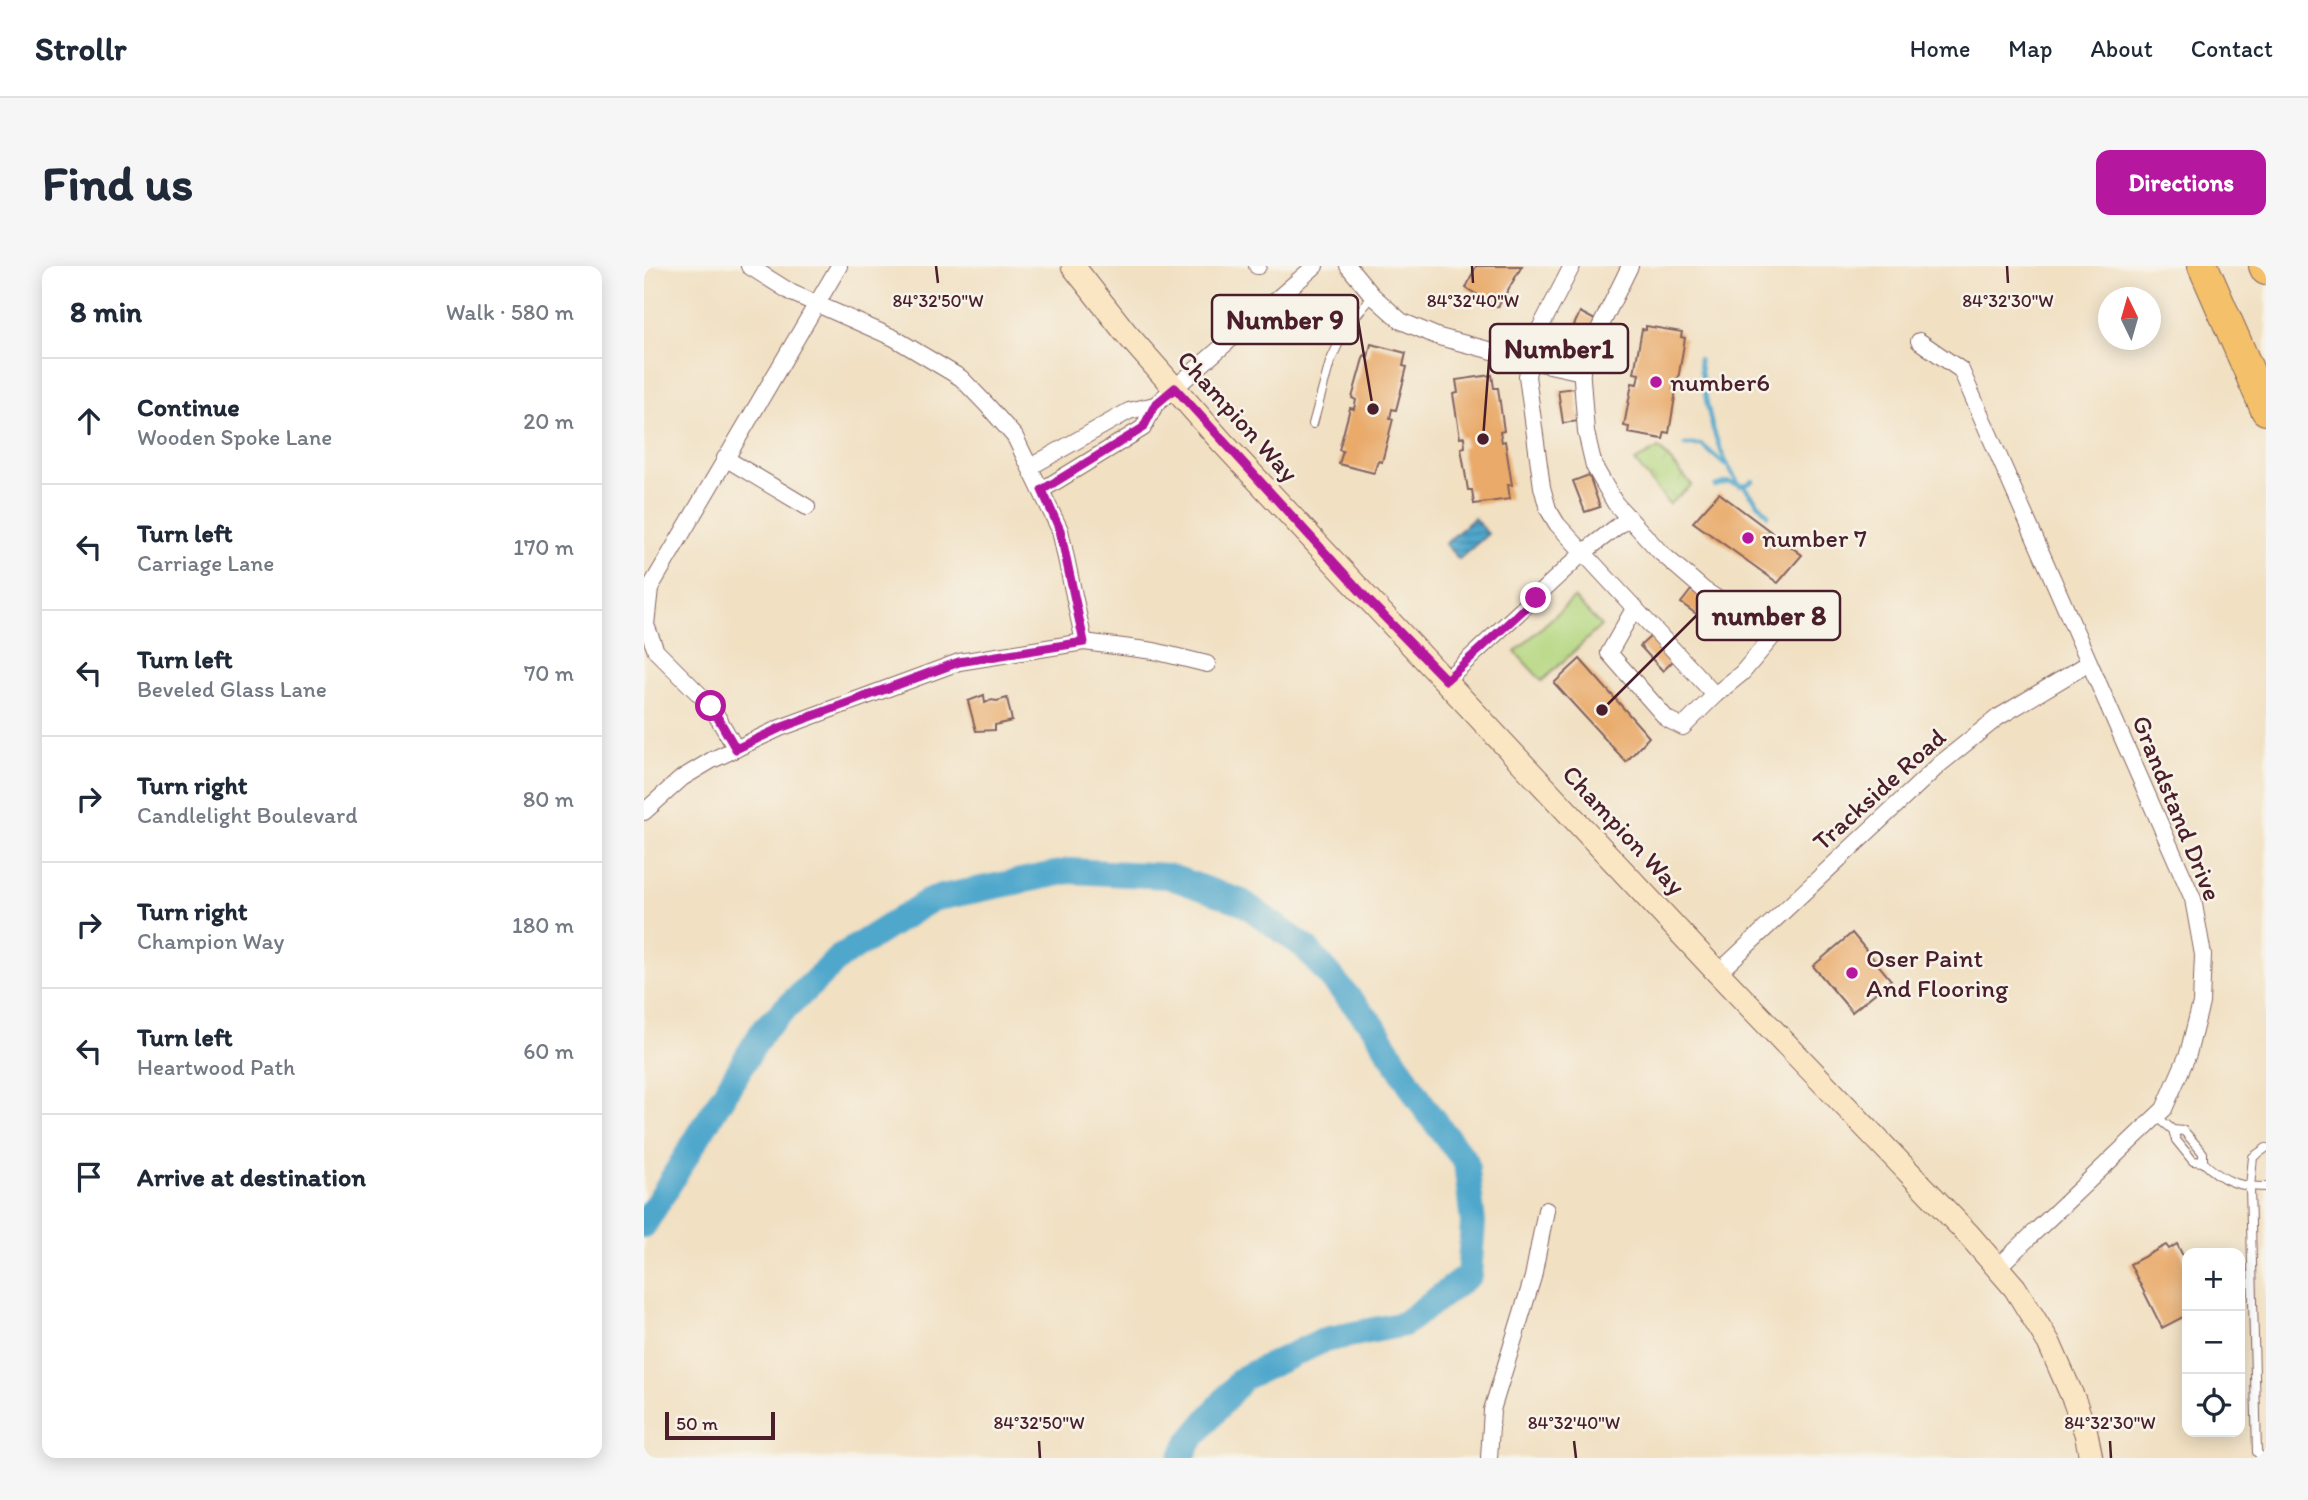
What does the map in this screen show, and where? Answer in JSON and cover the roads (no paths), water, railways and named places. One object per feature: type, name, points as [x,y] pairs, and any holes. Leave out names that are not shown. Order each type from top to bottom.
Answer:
[{"type":"highway","points":[[2203,266],[2266,410]]},
{"type":"main road","name":"Champion Way","points":[[1073,266],[1125,332],[1371,603],[1718,973],[1969,1235],[2015,1288],[2049,1343],[2074,1401],[2091,1458]]},
{"type":"street","points":[[749,266],[793,293],[894,338],[961,378],[1014,436],[1060,530],[1084,642]]},
{"type":"street","points":[[736,749],[711,706],[656,651],[646,625],[650,588],[839,266]]},
{"type":"street","points":[[1042,490],[1143,428],[1155,405],[1315,266]]},
{"type":"street","points":[[1348,266],[1373,296],[1401,321],[1439,337],[1582,372]]},
{"type":"street","points":[[1572,266],[1535,338],[1527,376],[1542,487],[1548,509],[1557,524],[1715,695]]},
{"type":"street","points":[[1630,266],[1581,366],[1586,432],[1594,466],[1606,490],[1628,519],[1660,552],[1704,590],[1774,635],[1742,673],[1715,695],[1684,727],[1667,719],[1609,653],[1635,607]]},
{"type":"street","name":"Grandstand Drive","points":[[1919,341],[1961,370],[2193,899],[2203,955],[2201,1003],[2188,1054],[2164,1108],[1997,1268]]},
{"type":"street","points":[[1030,467],[1129,411],[1155,405]]},
{"type":"street","points":[[725,458],[807,507]]},
{"type":"street","points":[[1446,680],[1584,552],[1628,519]]},
{"type":"street","points":[[644,813],[682,778],[736,749],[780,728],[959,662],[1084,642],[1154,651],[1207,664]]},
{"type":"street","name":"Trackside Road","points":[[1718,973],[1940,764],[1997,718],[2089,663]]},
{"type":"street","points":[[1489,1458],[1492,1410],[1533,1277],[1546,1210]]},
{"type":"lane","points":[[1313,424],[1330,362],[1346,327],[1373,296]]},
{"type":"lane","points":[[2156,1116],[2173,1130],[2176,1140],[2193,1161],[2203,1162],[2220,1178],[2250,1187],[2266,1187]]},
{"type":"lane","points":[[2262,1458],[2257,1452],[2261,1425],[2250,1187],[2253,1157],[2266,1148]]},
{"type":"water","points":[[1474,518],[1488,534],[1459,559],[1445,544]]},
{"type":"waterway","points":[[1699,359],[1717,440],[1740,486]]},
{"type":"waterway","points":[[1685,445],[1702,445],[1725,465]]},
{"type":"waterway","points":[[1715,486],[1728,482],[1744,486],[1753,481]]},
{"type":"waterway","points":[[1744,486],[1768,515]]},
{"type":"waterway","points":[[644,1225],[764,1029],[840,957],[932,899],[1070,871],[1168,876],[1242,902],[1305,947],[1374,1027],[1428,1113],[1466,1162],[1473,1223],[1469,1275],[1404,1324],[1324,1340],[1243,1378],[1190,1441],[1181,1458]]},
{"type":"place","name":"number6","points":[[1656,382]]},
{"type":"place","name":"Number 9","points":[[1373,409]]},
{"type":"place","name":"Number1","points":[[1483,439]]},
{"type":"place","name":"number 7","points":[[1748,538]]},
{"type":"place","name":"number 8","points":[[1602,710]]},
{"type":"place","name":"Oser Paint And Flooring","points":[[1852,973]]}]
